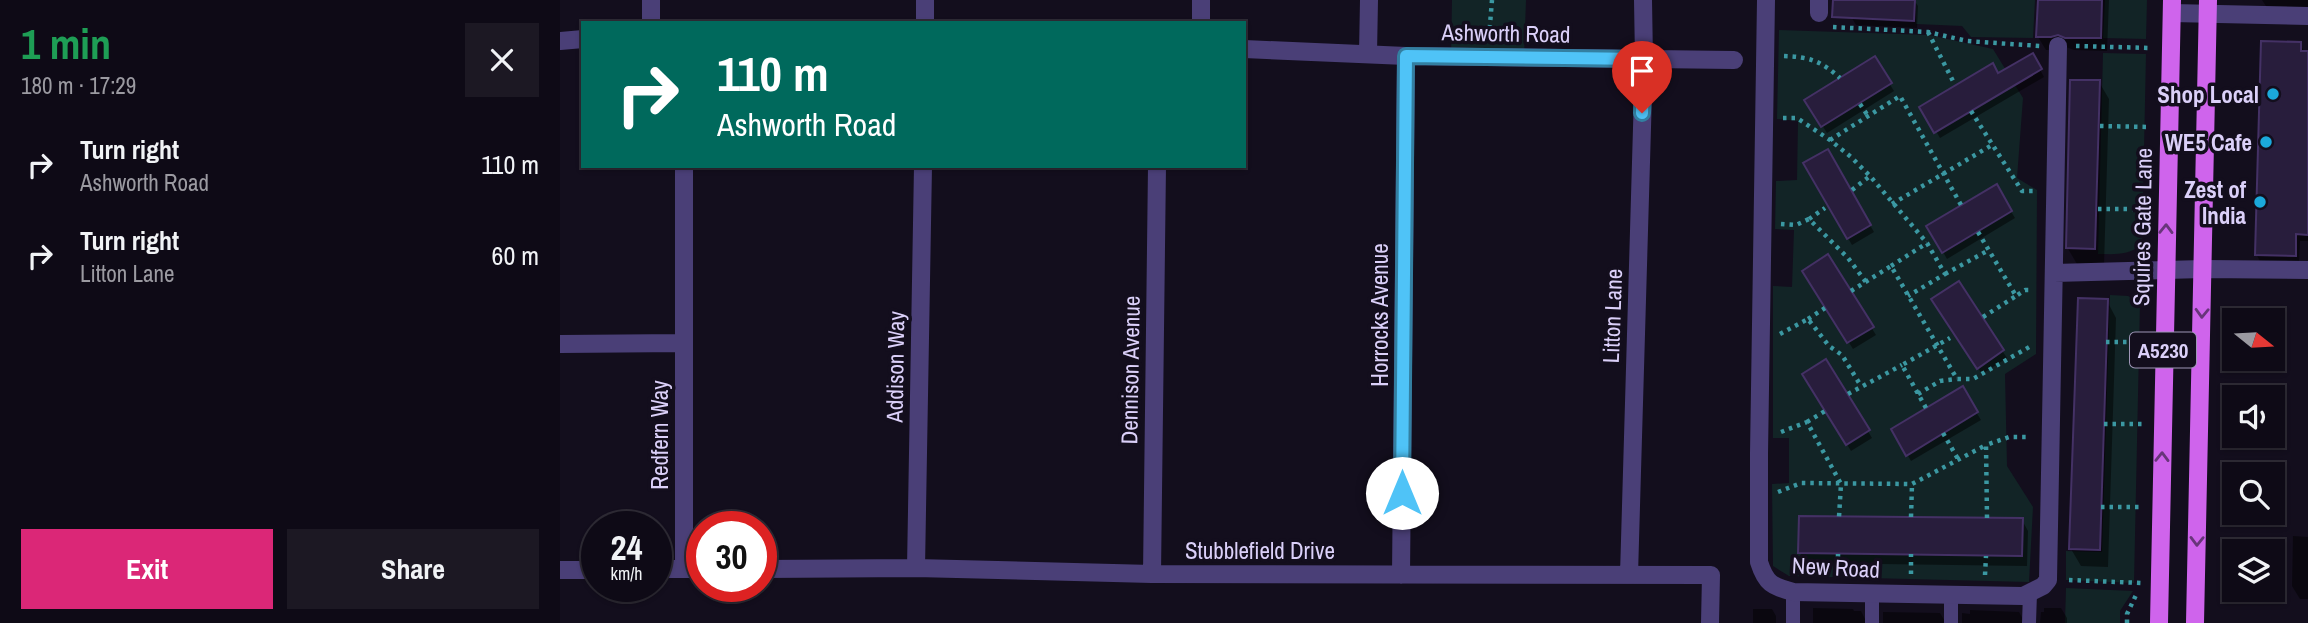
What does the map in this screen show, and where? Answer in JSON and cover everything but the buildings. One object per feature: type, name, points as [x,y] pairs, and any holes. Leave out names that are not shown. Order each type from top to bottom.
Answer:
[{"type":"main road","name":"Squires Gate Lane","points":[[2159,623],[2172,6]]},
{"type":"main road","name":"A5230","points":[[2195,623],[2208,7]]},
{"type":"street","points":[[651,0],[651,21]]},
{"type":"street","points":[[925,0],[925,21]]},
{"type":"street","points":[[1201,0],[1201,21]]},
{"type":"street","points":[[1368,54],[1369,0]]},
{"type":"street","points":[[1643,0],[1644,59]]},
{"type":"street","name":"New Road","points":[[1766,0],[1759,433],[1759,562],[1763,575],[1772,586],[1793,592],[1951,596],[2023,596],[2030,593]]},
{"type":"street","points":[[2172,6],[2308,16]]},
{"type":"street","points":[[560,41],[581,39]]},
{"type":"street","points":[[2030,593],[2043,586],[2049,573],[2058,46]]},
{"type":"street","name":"Ashworth Road","points":[[1246,49],[1406,56],[1734,60]]},
{"type":"street","name":"Horrocks Avenue","points":[[1401,575],[1406,56]]},
{"type":"street","name":"Litton Lane","points":[[1629,575],[1644,59]]},
{"type":"street","name":"Redfern Way","points":[[684,168],[683,343],[690,511]]},
{"type":"street","name":"Addison Way","points":[[916,568],[923,168]]},
{"type":"street","name":"Dennison Avenue","points":[[1152,575],[1157,168]]},
{"type":"street","points":[[2054,281],[2203,269],[2308,270]]},
{"type":"street","points":[[560,344],[683,343]]},
{"type":"street","name":"Stubblefield Drive","points":[[777,569],[916,568],[1152,575],[1711,575],[1710,623]]},
{"type":"street","points":[[560,570],[581,570]]},
{"type":"lane","points":[[1793,592],[1793,623]]},
{"type":"lane","points":[[2029,623],[2030,593]]},
{"type":"lane","points":[[1872,594],[1872,623]]},
{"type":"lane","points":[[1951,596],[1951,623]]},
{"type":"path","points":[[1487,57],[1492,0]]},
{"type":"path","points":[[1822,13],[1989,43],[2171,48]]},
{"type":"path","points":[[1928,32],[1955,85]]},
{"type":"path","points":[[1765,56],[1804,57],[1824,64],[1840,78]]},
{"type":"path","points":[[1830,140],[1900,96],[1961,205]]},
{"type":"path","points":[[1860,104],[1868,116]]},
{"type":"path","points":[[1971,111],[2022,191],[2056,192]]},
{"type":"path","points":[[1764,117],[1797,118],[1830,140],[1870,176],[1927,243],[1945,274]]},
{"type":"path","points":[[2100,126],[2168,127]]},
{"type":"path","points":[[1892,204],[1992,145]]},
{"type":"path","points":[[1852,190],[1870,176]]},
{"type":"path","points":[[1763,223],[1796,225],[1825,208]]},
{"type":"path","points":[[2098,209],[2166,208]]},
{"type":"path","points":[[1809,219],[1848,258],[1866,282]]},
{"type":"path","points":[[1978,232],[2016,296]]},
{"type":"path","points":[[1851,290],[1927,243]]},
{"type":"path","points":[[1908,296],[1989,250]]},
{"type":"path","points":[[1891,265],[1957,379]]},
{"type":"path","points":[[1983,317],[2025,290],[2054,281]]},
{"type":"path","points":[[1761,338],[1773,338],[1825,308]]},
{"type":"path","points":[[1808,319],[1829,346],[1842,355],[1861,386]]},
{"type":"path","points":[[1848,394],[1950,338]]},
{"type":"path","points":[[2106,342],[2164,342]]},
{"type":"path","points":[[1918,394],[1940,381],[1973,379],[2036,344],[2053,344]]},
{"type":"path","points":[[1902,365],[1926,408]]},
{"type":"path","points":[[1759,433],[1779,433],[1807,422],[1825,411]]},
{"type":"path","points":[[1807,422],[1841,484],[1839,517]]},
{"type":"path","points":[[2104,424],[2163,424]]},
{"type":"path","points":[[1943,433],[1958,459]]},
{"type":"path","points":[[1759,492],[1780,492],[1801,483],[1912,484],[1986,445],[2009,437],[2051,437]]},
{"type":"path","points":[[1986,445],[1987,518]]},
{"type":"path","points":[[1911,517],[1912,484]]},
{"type":"path","points":[[2101,507],[2136,507]]},
{"type":"path","points":[[2066,580],[2134,583]]},
{"type":"shaded area","points":[[1452,0],[1526,0],[1524,57],[1451,56]]},
{"type":"shaded area","points":[[1916,0],[2035,0],[2033,38],[1971,37],[1962,26],[1916,24]]},
{"type":"shaded area","points":[[2105,0],[2147,0],[2146,39],[2103,38]]},
{"type":"shaded area","points":[[1779,30],[1929,35],[1993,49],[2023,98],[2017,178],[2037,190],[2036,354],[2005,374],[2007,466],[2033,507],[2029,582],[1789,576],[1773,566],[1772,484],[1789,483],[1789,438],[1773,438],[1773,286],[1792,287],[1794,230],[1775,229],[1776,181],[1797,180],[1798,121],[1777,119]]},
{"type":"shaded area","points":[[2103,53],[2146,54],[2142,244],[2132,251],[2116,254],[2098,254]]},
{"type":"shaded area","points":[[2110,295],[2128,296],[2140,302],[2134,583],[2066,580],[2066,551],[2102,552]]},
{"type":"shaded area","points":[[2066,588],[2133,591],[2120,611],[2120,623],[2065,623]]},
{"type":"place","name":"Shop Local","points":[[2273,94]]},
{"type":"place","name":"WE5 Cafe","points":[[2266,142]]},
{"type":"place","name":"Zest of India","points":[[2260,202]]},
{"type":"route","points":[[1402,493],[1406,56],[1644,59],[1642,113]]}]
